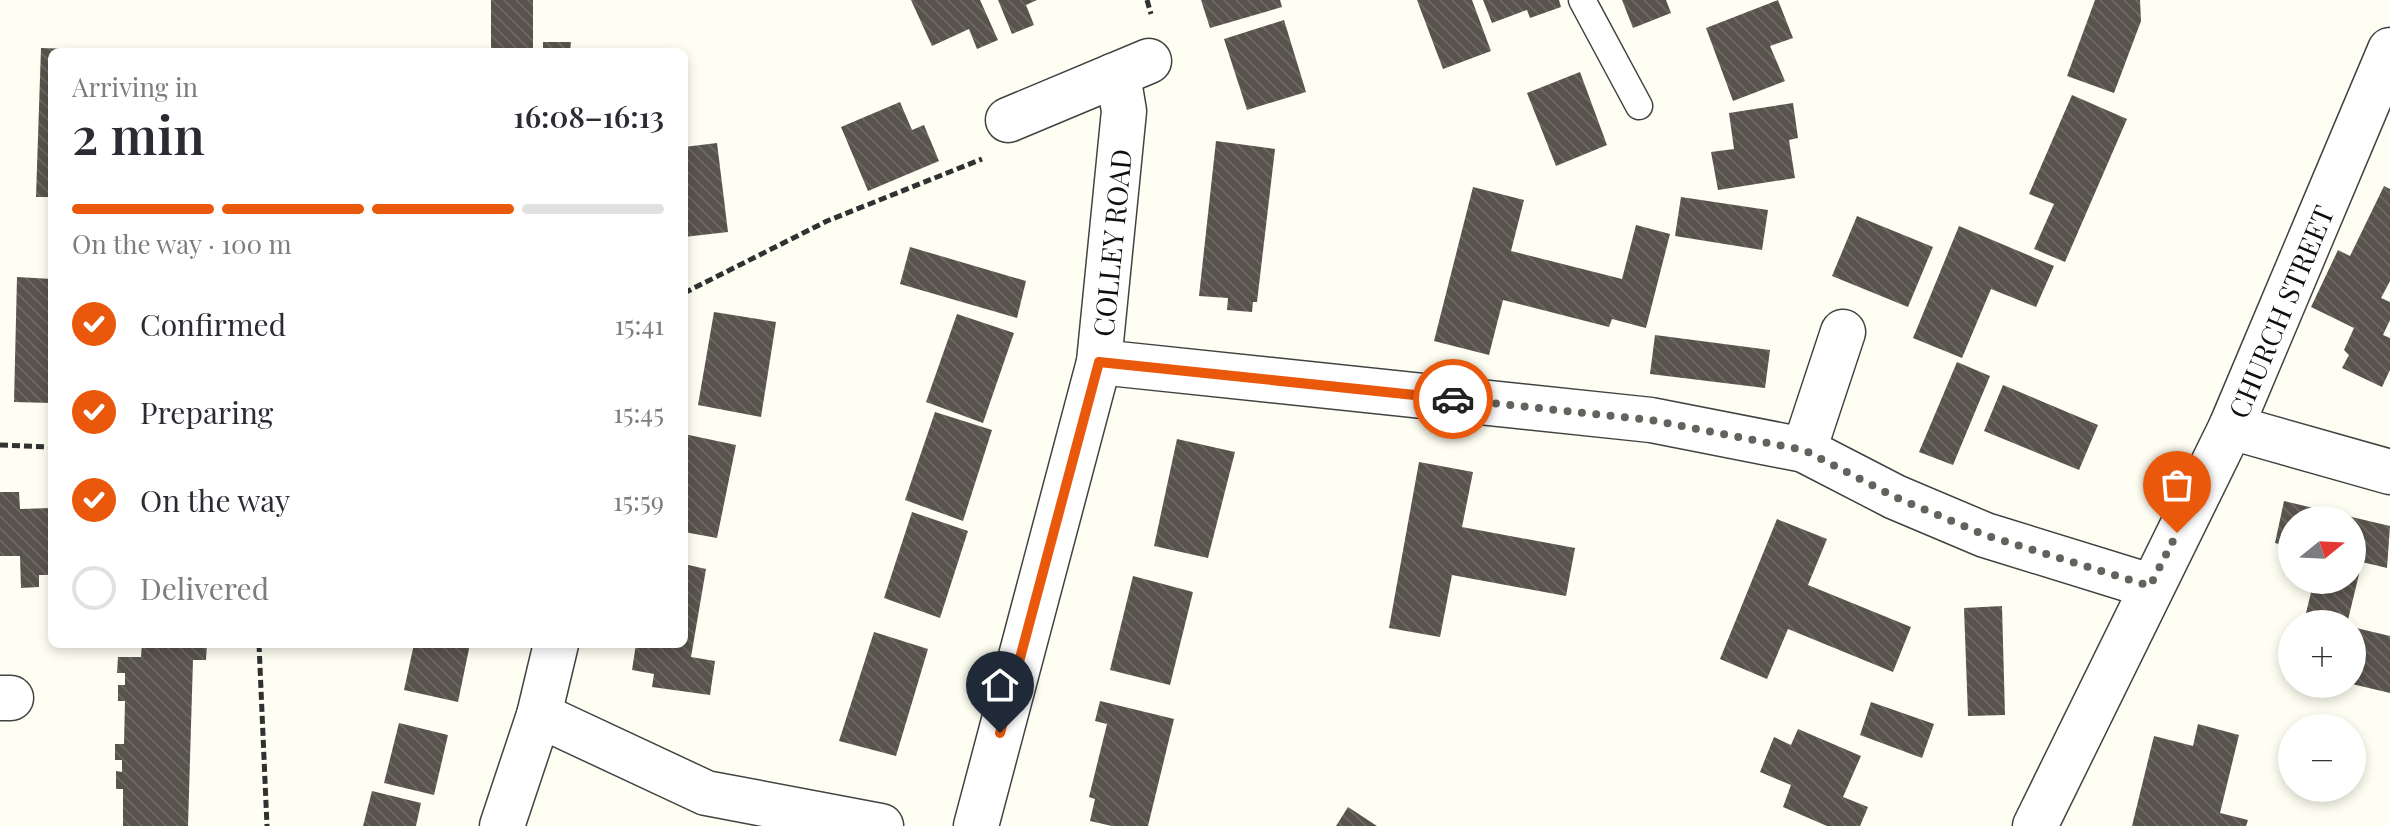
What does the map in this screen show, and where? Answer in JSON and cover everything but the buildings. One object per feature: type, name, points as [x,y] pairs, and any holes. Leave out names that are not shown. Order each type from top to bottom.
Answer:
[{"type":"street","name":"CHURCH STREET","points":[[2035,826],[2150,586],[2231,427],[2390,50]]},
{"type":"street","name":"COLLEY ROAD","points":[[976,826],[1099,362],[1124,111],[1121,93],[1131,69],[1008,120]]},
{"type":"street","points":[[1804,450],[1843,332]]},
{"type":"street","points":[[1099,362],[1651,420],[1804,450],[1895,497],[1985,535],[2150,586]]},
{"type":"street","points":[[2231,427],[2390,472]]},
{"type":"street","points":[[502,826],[539,715],[555,648]]},
{"type":"street","points":[[539,715],[706,793],[881,826]]},
{"type":"lane","points":[[1582,0],[1639,106]]},
{"type":"path","points":[[688,291],[827,221],[989,156],[1008,120]]},
{"type":"path","points":[[0,445],[48,447]]},
{"type":"path","points":[[259,648],[267,826]]},
{"type":"way so far","points":[[1453,399],[1651,420],[1804,450],[1895,497],[1985,535],[2150,586],[2177,533]]},
{"type":"route","points":[[1000,733],[1099,362],[1453,399]]}]
